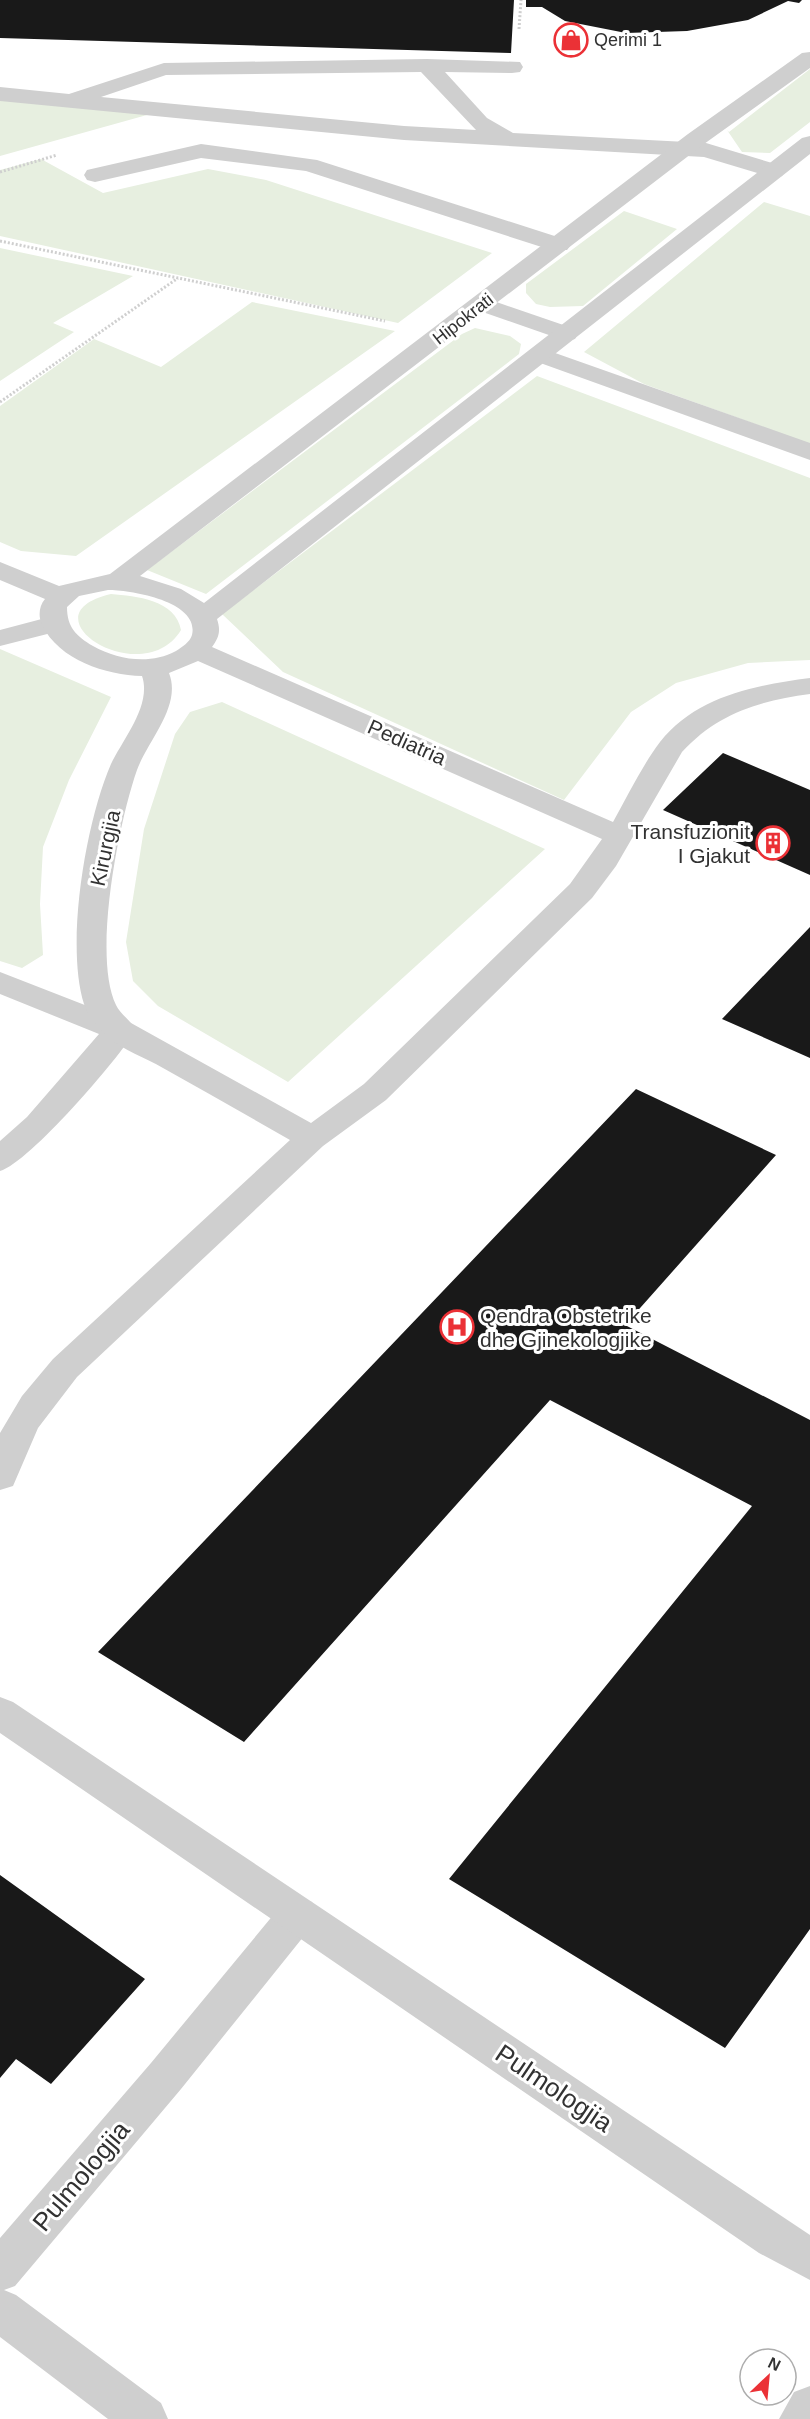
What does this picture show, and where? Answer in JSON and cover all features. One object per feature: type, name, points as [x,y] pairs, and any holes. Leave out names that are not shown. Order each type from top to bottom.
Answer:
[{"type":"street","name":"Hipokrati","points":[[117,582],[684,148],[810,58]]},
{"type":"street","points":[[427,65],[479,123],[510,139]]},
{"type":"street","points":[[68,101],[164,69],[427,65],[512,67]]},
{"type":"street","points":[[0,94],[404,133],[706,150],[774,171]]},
{"type":"street","points":[[203,617],[810,143]]},
{"type":"street","points":[[95,175],[201,151],[309,165],[559,244]]},
{"type":"street","points":[[482,304],[566,334]]},
{"type":"street","points":[[541,355],[810,452]]},
{"type":"street","points":[[0,570],[61,596]]},
{"type":"street","points":[[117,582],[145,585],[164,591],[187,603],[203,617],[206,632],[197,650],[179,662],[153,668],[123,666],[75,647],[65,640],[53,624],[54,605],[61,596],[83,586],[117,582]]},
{"type":"street","points":[[0,638],[53,624]]},
{"type":"street","name":"Pediatria","points":[[197,650],[618,835]]},
{"type":"street","name":"Kirurgjia","points":[[120,1030],[100,1007],[94,987],[92,957],[94,909],[104,845],[123,770],[156,702],[159,686],[153,668]]},
{"type":"street","points":[[2,1460],[17,1430],[42,1394],[65,1368],[312,1138],[375,1092],[581,891],[601,866],[670,747],[700,717],[735,701],[776,690],[810,686]]},
{"type":"street","name":"Kirurgjia","points":[[0,982],[120,1030],[312,1138]]},
{"type":"street","points":[[0,1159],[38,1125],[120,1030]]},
{"type":"street","name":"Pulmologjia","points":[[0,1713],[774,2238],[810,2259]]},
{"type":"street","name":"Pulmologjia","points":[[0,2271],[158,2085],[298,1914]]},
{"type":"street","points":[[0,2310],[145,2419]]},
{"type":"path","points":[[0,172],[62,154],[95,175]]},
{"type":"path","points":[[0,241],[445,333]]},
{"type":"path","points":[[0,402],[178,278]]},
{"type":"green space","points":[[810,69],[810,122],[770,153],[742,152],[727,130],[729,132]]},
{"type":"green space","points":[[0,88],[172,108],[0,156]]},
{"type":"green space","points":[[41,159],[103,193],[208,169],[266,180],[492,253],[398,323],[0,236],[0,170]]},
{"type":"green space","points":[[764,202],[810,216],[810,444],[644,384],[584,352]]},
{"type":"green space","points":[[624,211],[677,229],[583,306],[550,307],[536,304],[526,293],[526,284]]},
{"type":"green space","points":[[0,248],[133,276],[53,323],[74,332],[0,381]]},
{"type":"green space","points":[[252,302],[395,331],[76,556],[21,551],[0,542],[0,406],[94,339],[161,367]]},
{"type":"green space","points":[[475,328],[510,336],[521,344],[519,354],[206,594],[147,570],[462,334]]},
{"type":"green space","points":[[537,376],[810,478],[810,660],[748,663],[676,683],[631,712],[564,800],[283,672],[222,614]]},
{"type":"green space","points":[[111,594],[143,598],[163,606],[178,620],[181,630],[163,647],[141,654],[118,652],[98,644],[83,631],[78,617],[86,604]]},
{"type":"green space","points":[[0,649],[111,697],[69,780],[43,847],[40,904],[43,955],[22,968],[0,961]]},
{"type":"green space","points":[[222,702],[545,849],[288,1082],[158,1006],[133,981],[126,942],[144,829],[175,734],[190,712]]},
{"type":"building","points":[[0,0],[514,0],[511,53],[0,38]]},
{"type":"building","points":[[526,0],[802,0],[799,3],[788,1],[748,20],[687,31],[626,33],[565,21],[542,7],[526,7]]},
{"type":"building","name":"Transfuzionit I Gjakut","points":[[723,753],[810,790],[810,875],[663,810]]},
{"type":"building","points":[[810,927],[810,1058],[722,1019]]},
{"type":"building","points":[[636,1089],[776,1155],[625,1325],[810,1420],[810,1929],[725,2048],[449,1879],[752,1506],[550,1400],[244,1742],[98,1652]]},
{"type":"building","points":[[0,1875],[145,1979],[51,2084],[16,2059],[0,2078]]},
{"type":"place","name":"Qerimi 1","points":[[571,40]]},
{"type":"place","name":"Transfuzionit I Gjakut","points":[[773,843]]},
{"type":"place","name":"Qendra Obstetrike dhe Gjinekologjike","points":[[457,1327]]}]
